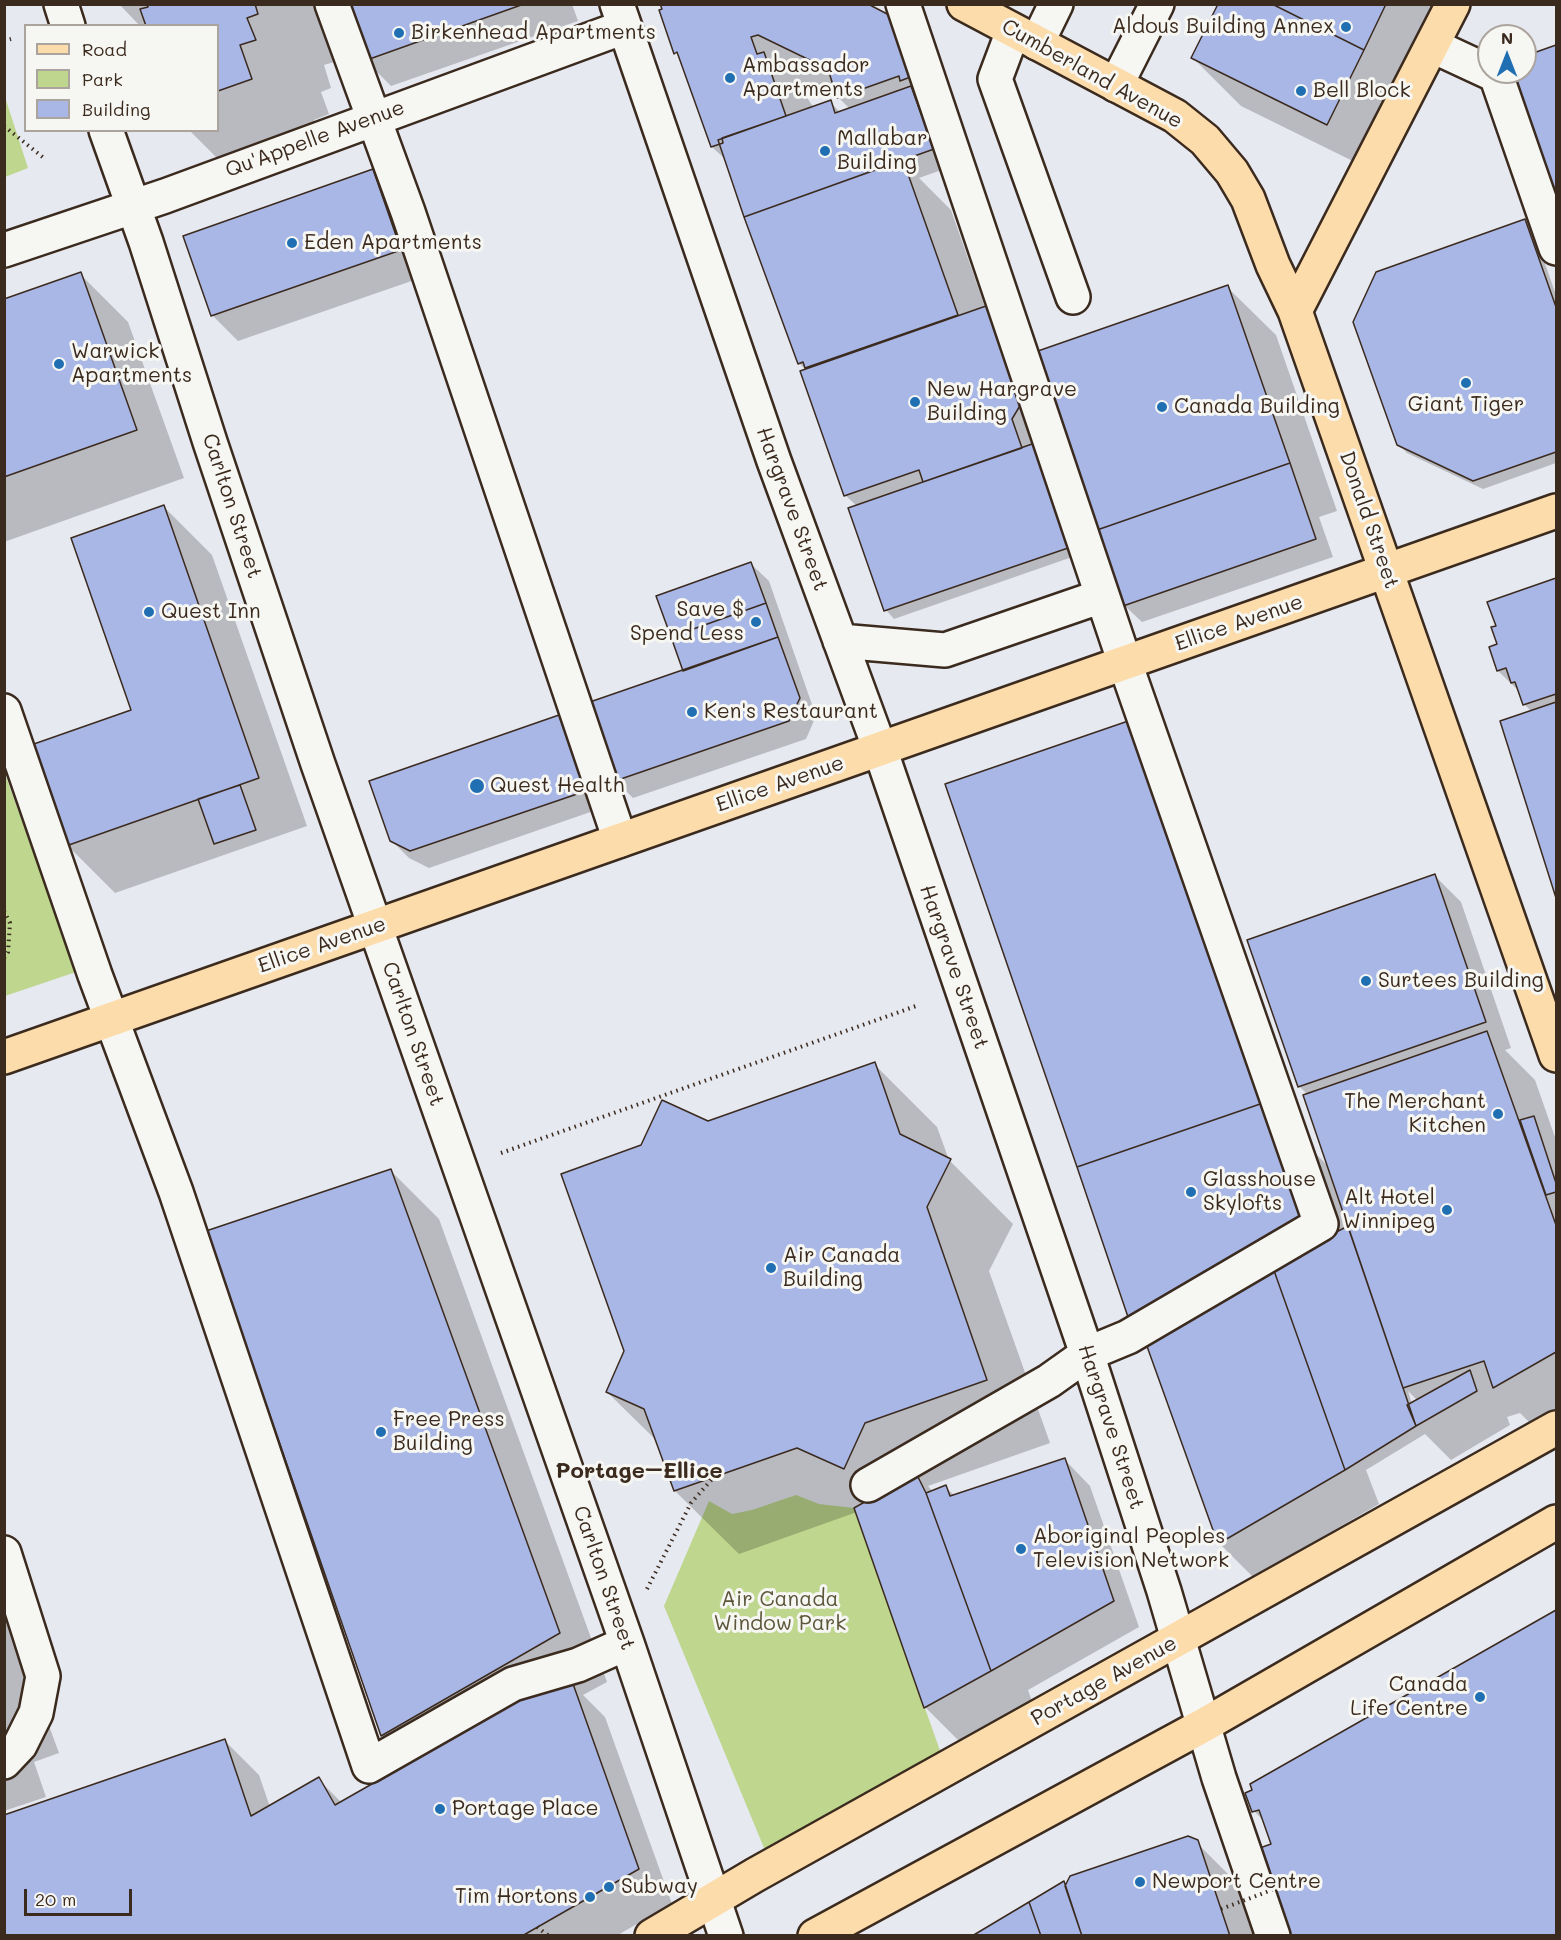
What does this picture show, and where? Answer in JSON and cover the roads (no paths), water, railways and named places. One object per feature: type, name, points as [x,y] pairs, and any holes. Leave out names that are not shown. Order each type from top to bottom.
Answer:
[{"type":"main road","name":"Cumberland Avenue","points":[[964,4],[1175,116],[1205,140],[1232,171],[1248,199],[1273,265],[1296,311]]},
{"type":"main road","points":[[1296,311],[1453,4]]},
{"type":"main road","name":"Donald Street","points":[[1296,311],[1557,1055]]},
{"type":"main road","name":"Ellice Avenue","points":[[4,1057],[1557,511]]},
{"type":"main road","name":"Portage Avenue","points":[[652,1935],[1557,1428]]},
{"type":"main road","points":[[815,1935],[1204,1725],[1557,1522]]},
{"type":"street","points":[[61,4],[67,24]]},
{"type":"street","points":[[332,4],[374,117],[620,840]]},
{"type":"street","points":[[868,1485],[1040,1386],[1087,1354],[1128,1337],[1321,1224],[1102,596],[903,4]]},
{"type":"street","points":[[1056,4],[1025,37],[995,80],[1073,297]]},
{"type":"street","points":[[1116,85],[1157,4]]},
{"type":"street","name":"Qu'Appelle Avenue","points":[[4,250],[134,206],[374,117],[620,16]]},
{"type":"street","name":"Hargrave Street","points":[[620,16],[774,461],[880,749],[1087,1354],[1179,1639],[1219,1778],[1273,1935]]},
{"type":"street","points":[[1433,46],[1477,66]]},
{"type":"street","points":[[1499,84],[1557,248]]},
{"type":"street","name":"Carlton Street","points":[[107,132],[134,206],[210,442],[375,927],[627,1643],[726,1935]]},
{"type":"street","points":[[840,641],[945,650],[1102,596]]},
{"type":"street","points":[[4,711],[95,975],[176,1192],[369,1766],[513,1684],[578,1665],[627,1643]]},
{"type":"street","points":[[4,1553],[43,1676],[36,1713],[20,1745],[4,1762]]},
{"type":"place","name":"Aldous Building Annex","points":[[1346,27]]},
{"type":"place","name":"Birkenhead Apartments","points":[[399,33]]},
{"type":"place","name":"Ambassador Apartments","points":[[730,78]]},
{"type":"place","name":"Bell Block","points":[[1301,91]]},
{"type":"place","name":"Mallabar Building","points":[[825,151]]},
{"type":"place","name":"Eden Apartments","points":[[292,243]]},
{"type":"place","name":"Warwick Apartments","points":[[59,364]]},
{"type":"place","name":"Giant Tiger","points":[[1466,383]]},
{"type":"place","name":"New Hargrave Building","points":[[915,402]]},
{"type":"place","name":"Canada Building","points":[[1162,407]]},
{"type":"place","name":"Quest Inn","points":[[149,612]]},
{"type":"place","name":"Save $ Spend Less","points":[[756,622]]},
{"type":"place","name":"Ken's Restaurant","points":[[692,712]]},
{"type":"place","name":"Quest Health","points":[[477,786]]},
{"type":"place","name":"Surtees Building","points":[[1366,981]]},
{"type":"place","name":"The Merchant Kitchen","points":[[1498,1114]]},
{"type":"place","name":"Glasshouse Skylofts","points":[[1191,1192]]},
{"type":"place","name":"Alt Hotel Winnipeg","points":[[1447,1210]]},
{"type":"place","name":"Air Canada Building","points":[[771,1268]]},
{"type":"place","name":"Free Press Building","points":[[381,1432]]},
{"type":"place","name":"Aboriginal Peoples Television Network","points":[[1021,1549]]},
{"type":"place","name":"Canada Life Centre","points":[[1480,1697]]},
{"type":"place","name":"Portage Place","points":[[440,1809]]},
{"type":"place","name":"Newport Centre","points":[[1140,1882]]},
{"type":"place","name":"Subway","points":[[609,1887]]},
{"type":"place","name":"Tim Hortons","points":[[590,1897]]},
{"type":"district","name":"Portage–Ellice","points":[[639,1471]]},
{"type":"park label","name":"Air Canada Window Park","points":[[780,1612]]}]
